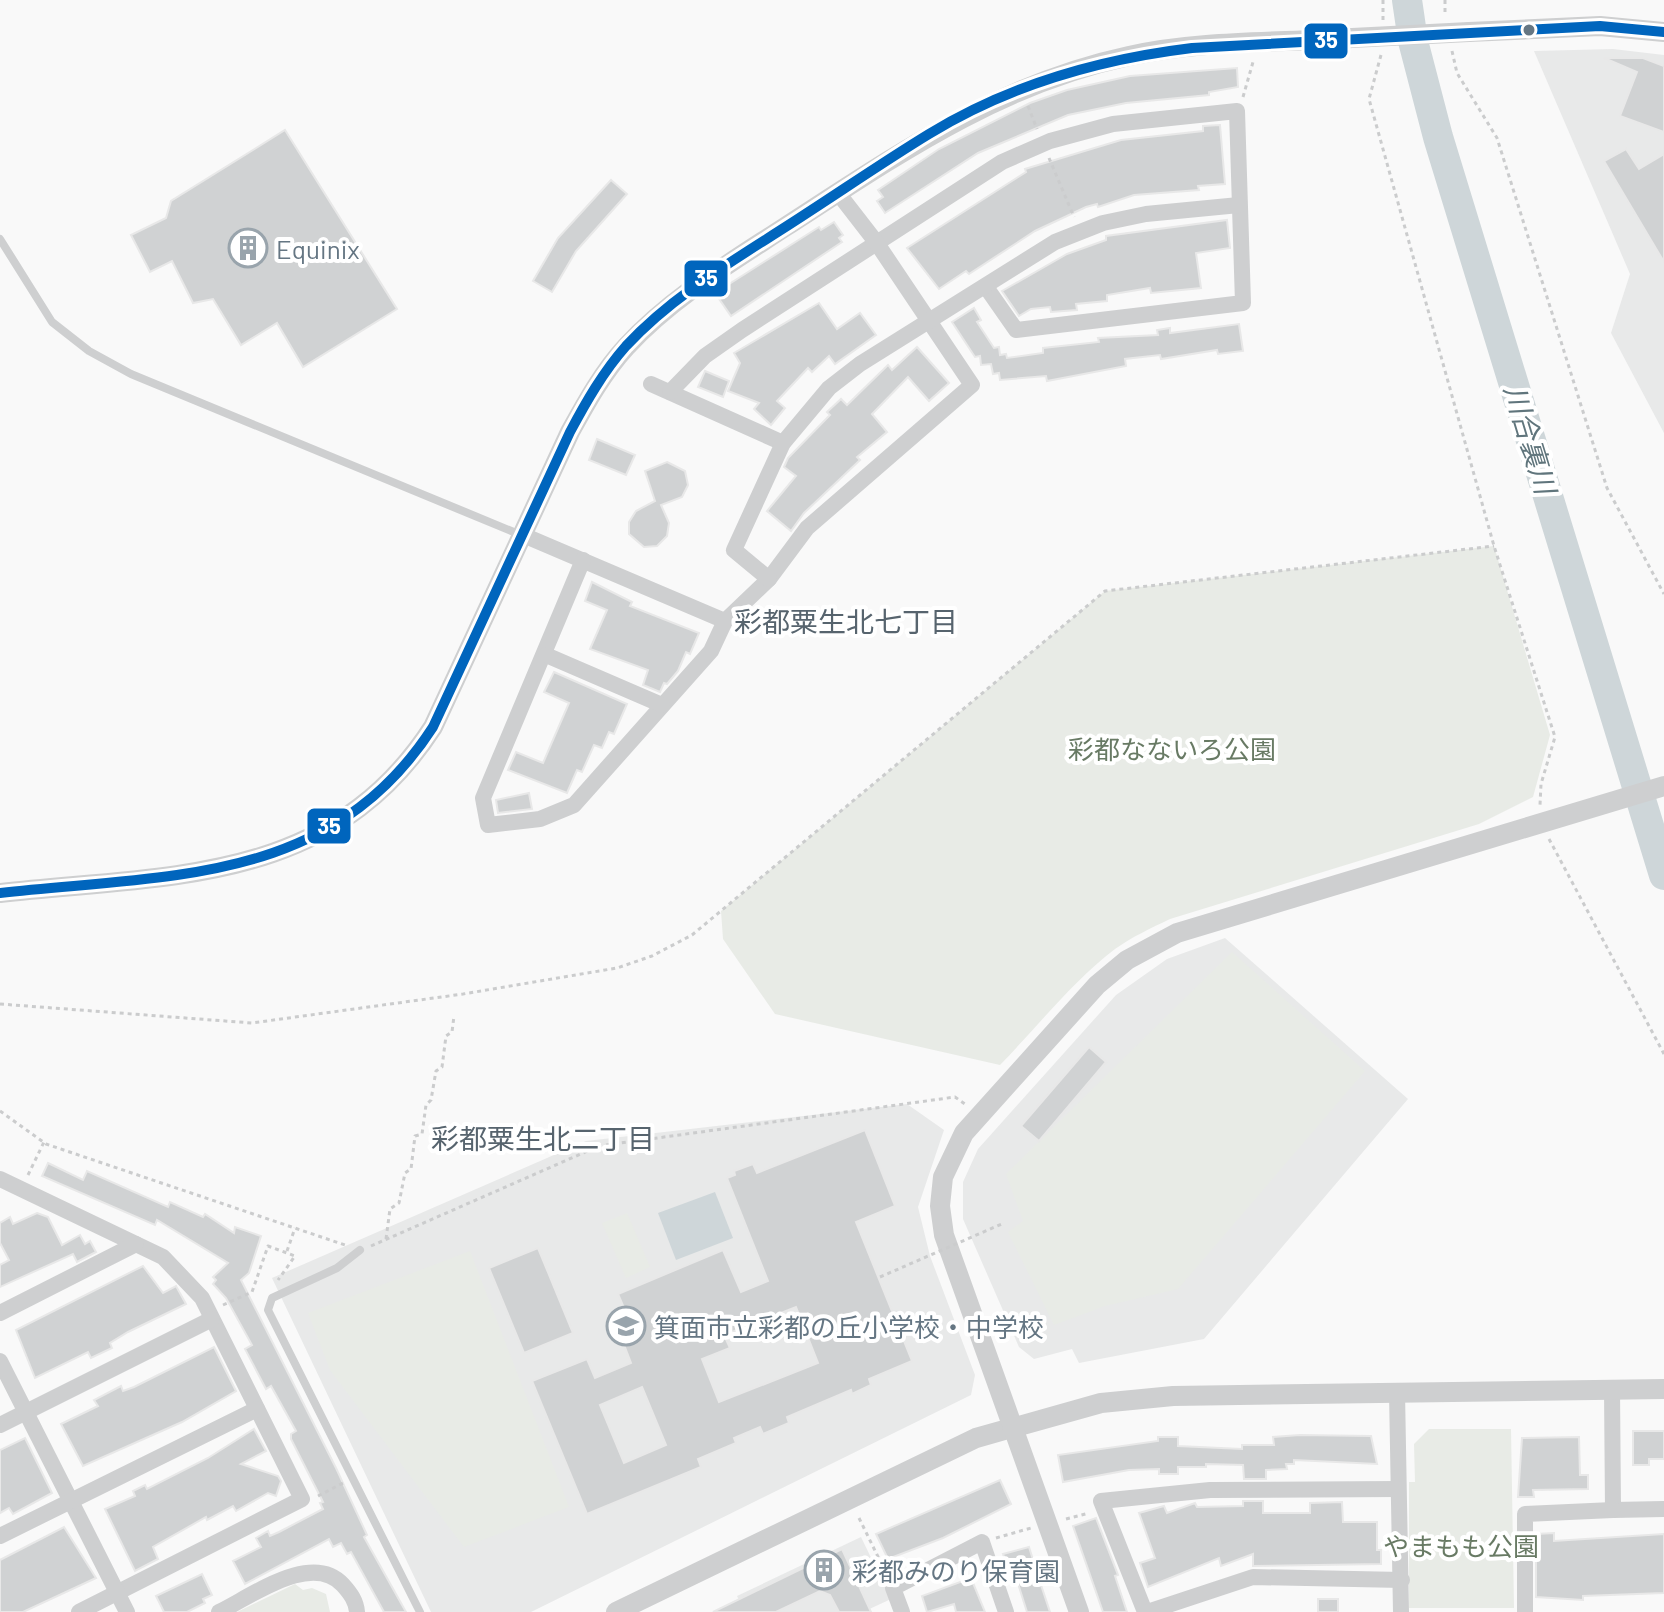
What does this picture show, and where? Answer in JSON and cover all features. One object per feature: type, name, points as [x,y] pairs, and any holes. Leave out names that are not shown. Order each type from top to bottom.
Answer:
[{"type":"street","points":[[0,893],[216,869],[272,856],[315,838],[353,815],[413,757],[433,727],[570,432],[593,391],[625,348],[688,292],[931,132],[1062,74],[1130,55],[1352,38],[1600,26],[1664,32]]},
{"type":"street","points":[[670,392],[705,356],[1002,162],[1043,144],[1113,124],[1237,111],[1243,303],[1016,330],[986,287]]},
{"type":"street","points":[[583,560],[546,655],[483,798],[488,825],[540,819],[574,805],[711,651],[725,621],[769,579],[807,528],[972,385],[876,242],[838,193]]},
{"type":"street","points":[[769,579],[734,550],[783,443],[829,388],[928,319],[986,287],[1055,242],[1146,214],[1239,205]]},
{"type":"street","points":[[651,384],[783,443]]},
{"type":"street","points":[[523,535],[725,621]]},
{"type":"street","points":[[546,655],[662,705]]},
{"type":"street","points":[[1079,1612],[944,1235],[940,1206],[943,1177],[964,1133],[1097,985],[1154,943],[1177,933],[1664,786]]},
{"type":"street","points":[[0,1179],[163,1257],[187,1279],[211,1315],[302,1499],[79,1612]]},
{"type":"street","points":[[0,1198],[19,1188]]},
{"type":"street","points":[[0,1313],[136,1244]]},
{"type":"street","points":[[0,1425],[211,1315]]},
{"type":"street","points":[[0,1361],[127,1612]]},
{"type":"street","points":[[1612,1389],[1613,1510]]},
{"type":"street","points":[[616,1612],[976,1438],[1101,1403],[1173,1396],[1664,1389]]},
{"type":"street","points":[[1397,1392],[1401,1612]]},
{"type":"street","points":[[0,1536],[257,1409]]},
{"type":"street","points":[[1398,1489],[1156,1493],[1101,1501],[1146,1612],[1253,1577],[1402,1580]]},
{"type":"street","points":[[1525,1612],[1525,1514],[1664,1509]]},
{"type":"street","points":[[902,1612],[893,1588],[982,1542],[1006,1612]]},
{"type":"street","points":[[219,1612],[286,1580],[308,1572],[325,1571],[341,1583],[356,1601],[357,1612]]},
{"type":"lane","points":[[0,239],[52,322],[89,351],[131,374],[523,535]]},
{"type":"lane","points":[[360,1250],[337,1268],[272,1298],[268,1310],[420,1612]]},
{"type":"path","points":[[1383,0],[1383,24]]},
{"type":"path","points":[[1445,0],[1446,18]]},
{"type":"path","points":[[1451,45],[1457,73],[1497,138],[1607,488],[1664,594]]},
{"type":"path","points":[[1384,49],[1376,66],[1369,99],[1494,546],[1555,737],[1541,784],[1548,821],[1664,1054]]},
{"type":"path","points":[[1242,99],[1253,59]]},
{"type":"path","points":[[1032,116],[1081,232]]},
{"type":"path","points":[[0,1004],[212,1023],[252,1023],[463,994],[617,968],[652,956],[692,935],[1105,591],[1494,546]]},
{"type":"path","points":[[386,1239],[390,1209],[399,1203],[405,1173],[411,1169],[415,1136],[422,1134],[426,1105],[431,1100],[436,1071],[442,1067],[446,1036],[452,1032],[454,1016]]},
{"type":"path","points":[[0,1111],[44,1142],[360,1250],[599,1146],[955,1097],[971,1108]]},
{"type":"path","points":[[29,1174],[44,1142]]},
{"type":"path","points":[[880,1277],[1004,1223]]},
{"type":"path","points":[[287,1251],[295,1228]]},
{"type":"path","points":[[211,1315],[252,1292],[268,1246],[295,1256],[283,1269]]},
{"type":"path","points":[[316,1497],[346,1481]]},
{"type":"path","points":[[1066,1519],[1104,1508]]},
{"type":"path","points":[[859,1518],[893,1588]]},
{"type":"path","points":[[982,1542],[1031,1528]]},
{"type":"shaded area","points":[[1613,49],[1664,55],[1664,433],[1611,333],[1630,274],[1534,51]]},
{"type":"shaded area","name":"箕面市立彩都の丘小学校・中学校","points":[[1225,938],[1408,1099],[1204,1339],[1079,1363],[1072,1349],[1034,1359],[1019,1347],[963,1219],[963,1182],[978,1149],[1116,995],[1167,959]]},
{"type":"shaded area","name":"箕面市立彩都の丘小学校・中学校","points":[[907,1104],[944,1130],[918,1207],[930,1256],[975,1375],[971,1395],[531,1612],[431,1612],[272,1278],[586,1141]]},
{"type":"shaded area","points":[[715,1192],[733,1238],[676,1260],[658,1213]]},
{"type":"shaded area","points":[[861,1537],[891,1599],[863,1612],[745,1612],[737,1596]]},
{"type":"green space","name":"彩都なないろ公園","points":[[1494,546],[1550,735],[1533,797],[1479,824],[1170,919],[1149,929],[1115,949],[1085,975],[1000,1065],[775,1014],[723,939],[721,911],[1105,591]]},
{"type":"green space","name":"箕面市立彩都の丘小学校・中学校","points":[[1232,952],[1365,1071],[1178,1289],[1105,1306],[1054,1325],[1008,1232],[1023,1221],[1006,1174]]},
{"type":"green space","points":[[627,1213],[650,1267],[626,1278],[602,1223]]},
{"type":"green space","points":[[470,1251],[569,1507],[464,1547],[330,1370],[308,1313]]},
{"type":"green space","name":"やまもも公園","points":[[1429,1429],[1511,1429],[1514,1608],[1409,1608],[1409,1482],[1415,1482],[1414,1444]]},
{"type":"green space","points":[[295,1584],[303,1590],[312,1588],[326,1594],[330,1612],[237,1612]]},
{"type":"building","points":[[1604,58],[1643,58],[1664,66],[1664,132],[1620,116],[1637,72]]},
{"type":"building","points":[[1237,68],[1238,87],[1209,92],[1209,95],[1126,103],[1068,115],[978,153],[885,213],[877,201],[883,197],[878,190],[939,149],[1030,103],[1067,90],[1130,76]]},
{"type":"building","points":[[1220,125],[1225,184],[1198,186],[1199,190],[1134,195],[1098,207],[1097,204],[1086,207],[1035,231],[969,274],[966,271],[939,289],[907,248],[1026,172],[1025,169],[1121,140],[1203,131],[1203,126]]},
{"type":"building","name":"Equinix","points":[[285,130],[397,309],[303,367],[277,323],[241,345],[213,299],[193,303],[172,261],[150,272],[131,235],[166,218],[171,201]]},
{"type":"building","points":[[1626,149],[1639,169],[1664,154],[1664,262],[1604,161]]},
{"type":"building","points":[[611,180],[627,194],[576,251],[552,292],[533,281],[558,238]]},
{"type":"building","points":[[1227,220],[1230,248],[1196,253],[1201,288],[1151,293],[1150,288],[1107,295],[1107,301],[1076,304],[1077,310],[1051,312],[1050,307],[1031,309],[1019,316],[1002,291],[1067,254],[1106,240],[1106,236]]},
{"type":"building","points":[[834,222],[843,235],[839,238],[842,242],[731,316],[715,293],[819,227],[821,230]]},
{"type":"building","points":[[819,303],[837,329],[860,313],[876,335],[835,364],[829,356],[812,372],[808,368],[777,401],[785,408],[771,425],[754,409],[759,403],[728,391],[740,363],[734,353]]},
{"type":"building","points":[[974,308],[981,320],[977,322],[994,348],[999,347],[1000,355],[1006,354],[1007,358],[1043,353],[1043,348],[1099,342],[1098,338],[1158,335],[1157,330],[1170,328],[1170,333],[1239,324],[1243,351],[1218,354],[1217,350],[1161,359],[1160,355],[1125,359],[1126,366],[1047,381],[1046,376],[1000,380],[999,373],[993,374],[991,364],[981,365],[980,356],[975,357],[952,322]]},
{"type":"building","points":[[917,347],[949,383],[929,401],[908,377],[872,414],[887,432],[857,457],[860,460],[804,513],[791,531],[767,511],[796,476],[784,467],[788,458],[830,415],[827,412],[841,399],[847,405],[888,365],[892,370]]},
{"type":"building","points":[[705,371],[729,381],[723,397],[698,387]]},
{"type":"building","points":[[597,439],[635,455],[626,475],[589,460]]},
{"type":"building","points":[[667,462],[685,471],[688,485],[682,497],[661,505],[669,523],[667,536],[657,546],[644,547],[629,534],[629,522],[636,511],[655,501],[645,471]]},
{"type":"building","points":[[592,582],[632,602],[630,606],[699,633],[690,654],[686,652],[678,671],[667,684],[664,683],[660,692],[643,685],[648,670],[590,649],[607,610],[585,601]]},
{"type":"building","points":[[554,672],[627,704],[614,734],[609,732],[602,748],[594,745],[582,772],[577,770],[567,793],[508,770],[516,752],[543,763],[569,703],[544,692]]},
{"type":"building","points":[[529,793],[532,809],[498,813],[496,800]]},
{"type":"building","points":[[1089,1047],[1106,1062],[1039,1141],[1021,1126]]},
{"type":"building","points":[[865,1130],[895,1206],[856,1222],[912,1361],[869,1379],[871,1385],[852,1394],[851,1390],[787,1417],[789,1423],[763,1434],[760,1427],[734,1438],[736,1443],[698,1459],[701,1467],[587,1514],[532,1381],[587,1359],[595,1378],[631,1363],[623,1342],[636,1336],[618,1294],[723,1250],[741,1292],[768,1281],[727,1178],[735,1175],[734,1171],[753,1164],[757,1173]],"holes":[[[796,1307],[818,1363],[719,1402],[702,1359],[730,1348],[724,1335]],[[642,1387],[666,1445],[624,1463],[600,1405]]]},
{"type":"building","points":[[48,1163],[83,1180],[87,1171],[168,1207],[170,1202],[203,1217],[205,1214],[234,1233],[235,1227],[261,1236],[249,1273],[241,1280],[336,1468],[367,1535],[364,1537],[406,1612],[384,1612],[351,1552],[347,1554],[341,1543],[333,1547],[329,1539],[245,1584],[233,1561],[261,1547],[256,1538],[268,1531],[270,1536],[323,1509],[320,1503],[323,1502],[291,1439],[291,1434],[296,1431],[271,1386],[266,1389],[245,1349],[252,1345],[226,1298],[213,1284],[216,1280],[213,1277],[228,1263],[157,1220],[155,1225],[42,1176]]},
{"type":"building","points":[[37,1213],[48,1217],[62,1245],[80,1235],[85,1244],[90,1241],[96,1252],[77,1262],[73,1254],[0,1287],[0,1265],[9,1260],[0,1243],[0,1223],[10,1217],[13,1224]]},
{"type":"building","points":[[538,1248],[573,1333],[524,1353],[489,1268]]},
{"type":"building","points":[[143,1266],[163,1293],[176,1286],[186,1304],[128,1332],[110,1343],[112,1348],[91,1358],[88,1352],[35,1378],[16,1330]]},
{"type":"building","points":[[214,1347],[236,1391],[182,1422],[83,1466],[61,1424],[98,1406],[94,1400],[121,1386],[123,1391],[134,1387]]},
{"type":"building","points":[[254,1429],[266,1451],[241,1464],[278,1476],[281,1481],[276,1496],[268,1493],[236,1511],[233,1506],[207,1520],[206,1517],[153,1547],[158,1559],[135,1571],[105,1509],[135,1496],[133,1491],[145,1485],[147,1489],[208,1458]]},
{"type":"building","points":[[1633,1431],[1664,1431],[1664,1459],[1649,1459],[1649,1465],[1633,1465]]},
{"type":"building","points":[[1371,1436],[1377,1464],[1294,1460],[1294,1464],[1286,1464],[1287,1469],[1266,1470],[1266,1479],[1244,1479],[1243,1465],[1206,1464],[1206,1467],[1178,1467],[1178,1474],[1159,1474],[1159,1469],[1129,1470],[1063,1482],[1058,1455],[1158,1441],[1158,1437],[1178,1437],[1178,1446],[1242,1449],[1242,1445],[1274,1445],[1273,1437]]},
{"type":"building","points":[[1579,1437],[1580,1475],[1588,1475],[1588,1489],[1533,1490],[1534,1497],[1518,1497],[1522,1438]]},
{"type":"building","points":[[25,1438],[52,1493],[13,1514],[9,1508],[0,1513],[0,1450]]},
{"type":"building","points":[[1000,1480],[1011,1504],[943,1538],[888,1559],[876,1534]]},
{"type":"building","points":[[1243,1501],[1263,1501],[1263,1513],[1310,1513],[1310,1503],[1342,1502],[1343,1522],[1377,1522],[1377,1550],[1381,1550],[1381,1564],[1253,1566],[1253,1554],[1221,1566],[1219,1558],[1148,1587],[1140,1563],[1155,1558],[1139,1513],[1164,1506],[1167,1513],[1195,1503],[1197,1507],[1243,1506]]},
{"type":"building","points":[[1096,1518],[1118,1575],[1115,1576],[1127,1612],[1103,1612],[1073,1526]]},
{"type":"building","points":[[64,1527],[96,1578],[23,1612],[0,1612],[0,1560]]},
{"type":"building","points":[[1554,1533],[1554,1541],[1664,1534],[1664,1593],[1583,1596],[1583,1600],[1536,1597],[1536,1534]]},
{"type":"building","points":[[1029,1547],[1050,1612],[1027,1612],[1014,1571],[1009,1572],[1003,1554]]},
{"type":"building","name":"彩都みのり保育園","points":[[842,1549],[871,1612],[839,1612],[830,1595],[820,1591],[776,1612],[713,1612]]},
{"type":"building","points":[[202,1574],[212,1595],[203,1599],[205,1603],[187,1612],[164,1612],[156,1596]]},
{"type":"building","points":[[971,1578],[985,1612],[956,1612],[954,1604],[927,1612],[922,1596]]},
{"type":"building","points":[[1318,1599],[1338,1599],[1338,1612],[1318,1612]]},
{"type":"waterway","name":"川合裏川","points":[[1407,0],[1413,41],[1438,137],[1664,875]]},
{"type":"transit line","name":"35","points":[[0,893],[184,874],[241,862],[295,844],[346,817],[392,779],[433,727],[570,432],[595,388],[626,346],[667,308],[712,274],[898,153],[960,117],[991,101],[1056,77],[1124,59],[1192,48],[1600,26],[1664,32]]},
{"type":"place","name":"Equinix","points":[[248,248]]},
{"type":"place","name":"箕面市立彩都の丘小学校・中学校","points":[[626,1326]]},
{"type":"place","name":"彩都みのり保育園","points":[[824,1570]]},
{"type":"district","name":"彩都粟生北七丁目","points":[[846,621]]},
{"type":"district","name":"彩都粟生北二丁目","points":[[543,1138]]}]
